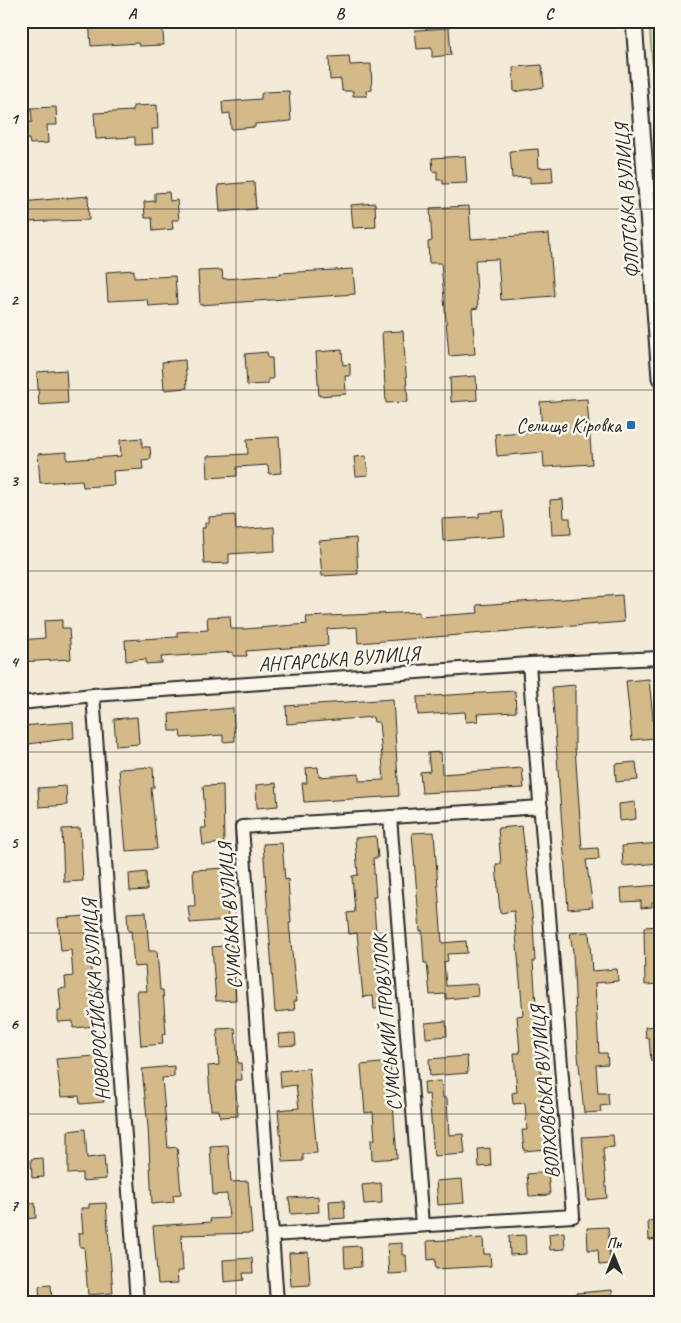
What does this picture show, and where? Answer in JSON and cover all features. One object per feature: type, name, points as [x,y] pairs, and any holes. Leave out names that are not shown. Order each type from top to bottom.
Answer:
[{"type":"street","name":"ФЛОТСЬКА ВУЛИЦЯ","points":[[634,21],[660,378]]},
{"type":"street","name":"АНГАРСЬКА ВУЛИЦЯ","points":[[21,703],[93,695],[530,664],[660,658]]},
{"type":"street","name":"ВОЛХОВСЬКА ВУЛИЦЯ","points":[[272,1235],[573,1216],[530,664]]},
{"type":"street","name":"НОВОРОСІЙСЬКА ВУЛИЦЯ","points":[[93,695],[137,1302]]},
{"type":"street","name":"СУМСЬКА ВУЛИЦЯ","points":[[277,1302],[242,827],[541,807]]},
{"type":"street","name":"СУМСЬКИЙ ПРОВУЛОК","points":[[390,817],[422,1226]]},
{"type":"green space","points":[[649,21],[660,21],[660,170]]},
{"type":"building","points":[[89,21],[162,21],[164,45],[139,46],[138,43],[91,46]]},
{"type":"building","points":[[449,28],[451,55],[432,57],[432,48],[417,49],[415,30]]},
{"type":"building","points":[[349,56],[350,65],[371,64],[372,90],[366,91],[367,96],[353,96],[353,91],[342,91],[341,79],[330,80],[329,57]]},
{"type":"building","points":[[542,65],[544,87],[514,92],[513,67]]},
{"type":"building","points":[[289,91],[291,121],[255,124],[255,127],[231,129],[230,113],[223,114],[222,102],[261,99],[261,94],[265,92]]},
{"type":"building","points":[[157,105],[158,129],[152,129],[153,144],[135,145],[135,137],[96,139],[94,113],[133,111],[133,106]]},
{"type":"building","points":[[56,107],[57,125],[47,125],[48,143],[30,144],[29,139],[21,140],[21,123],[32,122],[31,108]]},
{"type":"building","points":[[538,149],[539,168],[552,167],[553,182],[530,183],[530,177],[512,178],[510,151]]},
{"type":"building","points":[[465,156],[467,183],[443,184],[443,180],[437,180],[437,171],[433,172],[432,158]]},
{"type":"building","points":[[254,182],[256,209],[220,212],[218,185]]},
{"type":"building","points":[[169,192],[170,201],[177,200],[179,220],[172,220],[173,229],[153,231],[152,218],[145,218],[144,202],[155,201],[155,193]]},
{"type":"building","points":[[88,196],[89,220],[21,222],[21,202]]},
{"type":"building","points":[[375,203],[376,227],[353,228],[351,205]]},
{"type":"building","points":[[469,206],[471,239],[549,234],[554,296],[501,300],[498,259],[475,260],[478,308],[472,309],[475,354],[449,356],[441,263],[429,263],[428,242],[432,241],[430,208]]},
{"type":"building","points":[[353,269],[355,294],[200,305],[198,271],[222,270],[223,279],[281,275],[280,273]]},
{"type":"building","points":[[134,270],[134,278],[175,276],[177,304],[148,306],[147,299],[108,301],[106,272]]},
{"type":"building","points":[[403,331],[408,402],[386,403],[382,332]]},
{"type":"building","points":[[342,350],[343,365],[350,364],[350,376],[345,376],[346,394],[319,396],[316,352]]},
{"type":"building","points":[[267,352],[268,358],[272,358],[273,379],[268,379],[268,384],[247,385],[245,354]]},
{"type":"building","points":[[185,360],[187,388],[164,390],[162,362]]},
{"type":"building","points":[[66,370],[68,403],[39,405],[37,372]]},
{"type":"building","points":[[476,376],[477,400],[451,402],[450,378]]},
{"type":"building","points":[[587,399],[592,464],[544,467],[543,452],[497,456],[495,434],[542,431],[540,402]]},
{"type":"building","points":[[279,437],[281,473],[269,474],[268,465],[237,467],[237,476],[208,478],[207,456],[248,454],[247,439]]},
{"type":"building","points":[[142,438],[142,447],[150,447],[151,459],[142,460],[143,469],[113,471],[114,485],[83,487],[82,480],[40,483],[38,454],[67,452],[67,460],[121,456],[120,440]]},
{"type":"building","points":[[366,456],[368,475],[356,476],[354,457]]},
{"type":"building","points":[[563,499],[564,518],[570,518],[571,534],[552,535],[550,500]]},
{"type":"building","points":[[503,511],[505,536],[443,541],[442,519],[479,517],[479,513]]},
{"type":"building","points":[[235,515],[236,530],[274,527],[275,551],[229,554],[229,563],[204,564],[202,528],[205,528],[205,523],[209,523],[209,517]]},
{"type":"building","points":[[356,538],[358,574],[322,576],[319,541]]},
{"type":"building","points":[[622,595],[624,622],[358,643],[357,627],[327,629],[328,645],[246,651],[247,656],[233,656],[233,652],[161,657],[162,663],[146,664],[146,659],[126,661],[125,640],[177,637],[177,632],[208,630],[207,617],[230,616],[231,629],[245,629],[307,624],[306,617],[419,612],[419,617],[478,613],[477,605]]},
{"type":"building","points":[[62,620],[62,628],[69,628],[71,659],[21,662],[21,640],[45,638],[44,621]]},
{"type":"building","points":[[649,679],[655,738],[632,740],[626,681]]},
{"type":"building","points":[[575,685],[575,748],[582,849],[598,848],[599,859],[586,860],[593,907],[568,909],[552,687]]},
{"type":"building","points":[[515,691],[516,712],[477,714],[478,721],[466,722],[465,712],[418,715],[417,697]]},
{"type":"building","points":[[393,699],[399,796],[304,802],[302,783],[307,783],[306,768],[318,767],[319,777],[359,774],[359,781],[384,780],[379,722],[374,722],[373,717],[287,724],[286,706]]},
{"type":"building","points":[[233,708],[235,741],[223,742],[223,735],[181,738],[180,731],[170,731],[169,714]]},
{"type":"building","points":[[137,717],[139,744],[116,746],[114,719]]},
{"type":"building","points":[[73,722],[74,738],[21,745],[21,726]]},
{"type":"building","points":[[441,752],[442,774],[522,768],[524,788],[422,793],[420,772],[430,771],[428,753]]},
{"type":"building","points":[[636,762],[638,780],[616,782],[615,764]]},
{"type":"building","points":[[153,767],[154,788],[151,788],[157,849],[126,851],[119,769]]},
{"type":"building","points":[[276,783],[278,806],[257,808],[256,785]]},
{"type":"building","points":[[223,785],[224,843],[203,845],[201,828],[206,828],[203,786]]},
{"type":"building","points":[[66,786],[67,805],[39,807],[38,788]]},
{"type":"building","points":[[635,802],[636,819],[620,821],[619,804]]},
{"type":"building","points":[[522,826],[533,923],[535,961],[533,961],[546,1149],[524,1151],[522,1130],[527,1130],[525,1103],[513,1104],[512,1093],[517,1092],[514,1053],[520,1053],[517,1016],[523,1015],[514,911],[500,913],[496,864],[501,864],[498,828]]},
{"type":"building","points":[[80,828],[83,881],[64,882],[62,829]]},
{"type":"building","points":[[434,832],[442,943],[466,941],[467,953],[447,954],[448,961],[444,962],[446,986],[477,984],[478,996],[446,999],[446,994],[430,995],[427,963],[424,963],[422,930],[420,931],[412,833]]},
{"type":"building","points":[[376,836],[378,858],[373,858],[376,897],[373,897],[376,931],[373,932],[378,987],[387,986],[388,1008],[374,1009],[373,996],[363,997],[357,933],[349,934],[347,913],[355,912],[352,876],[358,875],[355,838]]},
{"type":"building","points":[[282,843],[285,880],[288,879],[291,923],[289,923],[297,1001],[294,1001],[295,1010],[275,1012],[263,844]]},
{"type":"building","points":[[660,843],[660,863],[623,866],[622,846]]},
{"type":"building","points":[[226,868],[228,920],[190,923],[188,906],[195,906],[193,870]]},
{"type":"building","points":[[146,872],[147,890],[130,891],[129,874]]},
{"type":"building","points":[[660,885],[660,901],[652,902],[652,907],[641,908],[641,901],[622,902],[621,888]]},
{"type":"building","points":[[146,912],[149,951],[157,951],[160,990],[163,990],[166,1034],[162,1035],[163,1044],[141,1046],[137,991],[147,991],[145,966],[134,967],[131,931],[128,931],[127,913]]},
{"type":"building","points":[[87,916],[95,1026],[73,1028],[73,1021],[58,1022],[58,1011],[61,1011],[59,989],[66,988],[65,977],[73,976],[71,950],[61,951],[58,918]]},
{"type":"building","points":[[660,926],[660,984],[645,985],[644,927]]},
{"type":"building","points":[[589,932],[592,971],[617,969],[618,981],[595,983],[599,1053],[607,1053],[608,1064],[596,1065],[598,1093],[608,1093],[609,1105],[600,1106],[601,1112],[584,1113],[578,1055],[573,952],[570,933]]},
{"type":"building","points":[[233,945],[236,1000],[216,1001],[212,947]]},
{"type":"building","points":[[446,1021],[447,1036],[426,1038],[425,1023]]},
{"type":"building","points":[[660,1026],[660,1061],[651,1061],[649,1038],[646,1038],[645,1027]]},
{"type":"building","points":[[235,1028],[238,1063],[241,1063],[242,1080],[235,1080],[238,1116],[220,1117],[219,1110],[211,1110],[208,1066],[219,1065],[217,1029]]},
{"type":"building","points":[[295,1033],[296,1045],[279,1046],[278,1034]]},
{"type":"building","points":[[97,1056],[98,1082],[102,1082],[104,1102],[80,1104],[79,1096],[61,1097],[56,1059]]},
{"type":"building","points":[[467,1056],[468,1073],[430,1076],[429,1059]]},
{"type":"building","points":[[390,1062],[397,1158],[372,1160],[371,1140],[375,1140],[373,1112],[365,1113],[361,1065]]},
{"type":"building","points":[[174,1066],[174,1077],[162,1078],[168,1148],[177,1147],[181,1194],[173,1195],[174,1202],[152,1204],[148,1127],[142,1069]]},
{"type":"building","points":[[309,1068],[317,1153],[303,1154],[303,1161],[283,1162],[278,1110],[299,1108],[296,1085],[281,1087],[280,1071]]},
{"type":"building","points":[[441,1081],[443,1098],[447,1098],[449,1135],[463,1134],[465,1154],[434,1156],[429,1094],[425,1095],[424,1082]]},
{"type":"building","points":[[85,1129],[87,1158],[104,1156],[106,1179],[82,1181],[82,1173],[68,1174],[68,1131]]},
{"type":"building","points":[[613,1135],[614,1147],[603,1148],[607,1198],[587,1200],[582,1137]]},
{"type":"building","points":[[228,1145],[231,1182],[248,1181],[252,1233],[181,1235],[183,1271],[177,1271],[178,1283],[158,1284],[153,1226],[211,1222],[210,1219],[229,1218],[227,1194],[213,1195],[210,1146]]},
{"type":"building","points":[[490,1148],[491,1166],[479,1167],[478,1149]]},
{"type":"building","points":[[43,1158],[44,1177],[32,1178],[31,1159]]},
{"type":"building","points":[[548,1172],[550,1195],[529,1196],[527,1174]]},
{"type":"building","points":[[462,1179],[464,1203],[438,1205],[436,1181]]},
{"type":"building","points":[[381,1183],[382,1203],[364,1204],[362,1185]]},
{"type":"building","points":[[318,1196],[319,1212],[291,1214],[289,1198]]},
{"type":"building","points":[[344,1200],[345,1218],[330,1219],[329,1201]]},
{"type":"building","points":[[35,1203],[36,1218],[21,1219],[21,1204]]},
{"type":"building","points":[[106,1203],[113,1293],[88,1295],[84,1247],[80,1247],[79,1233],[83,1233],[81,1208],[89,1208],[89,1204]]},
{"type":"building","points":[[660,1220],[660,1239],[649,1240],[648,1221]]},
{"type":"building","points":[[608,1227],[610,1264],[599,1265],[598,1250],[588,1250],[587,1228]]},
{"type":"building","points":[[564,1232],[565,1249],[550,1250],[549,1234]]},
{"type":"building","points":[[525,1235],[526,1254],[510,1255],[509,1236]]},
{"type":"building","points":[[483,1238],[484,1254],[490,1254],[491,1266],[436,1269],[435,1259],[428,1260],[427,1241]]},
{"type":"building","points":[[402,1243],[402,1255],[406,1255],[407,1273],[389,1274],[387,1244]]},
{"type":"building","points":[[360,1246],[361,1267],[345,1268],[344,1247]]},
{"type":"building","points":[[308,1252],[310,1285],[291,1286],[289,1253]]},
{"type":"building","points":[[252,1258],[253,1273],[243,1273],[244,1280],[224,1282],[223,1260]]},
{"type":"building","points":[[51,1285],[52,1302],[40,1302],[39,1286]]},
{"type":"building","points":[[612,1290],[613,1302],[577,1302],[577,1293]]},
{"type":"place","name":"Селище Кіровка","points":[[631,425]]}]
